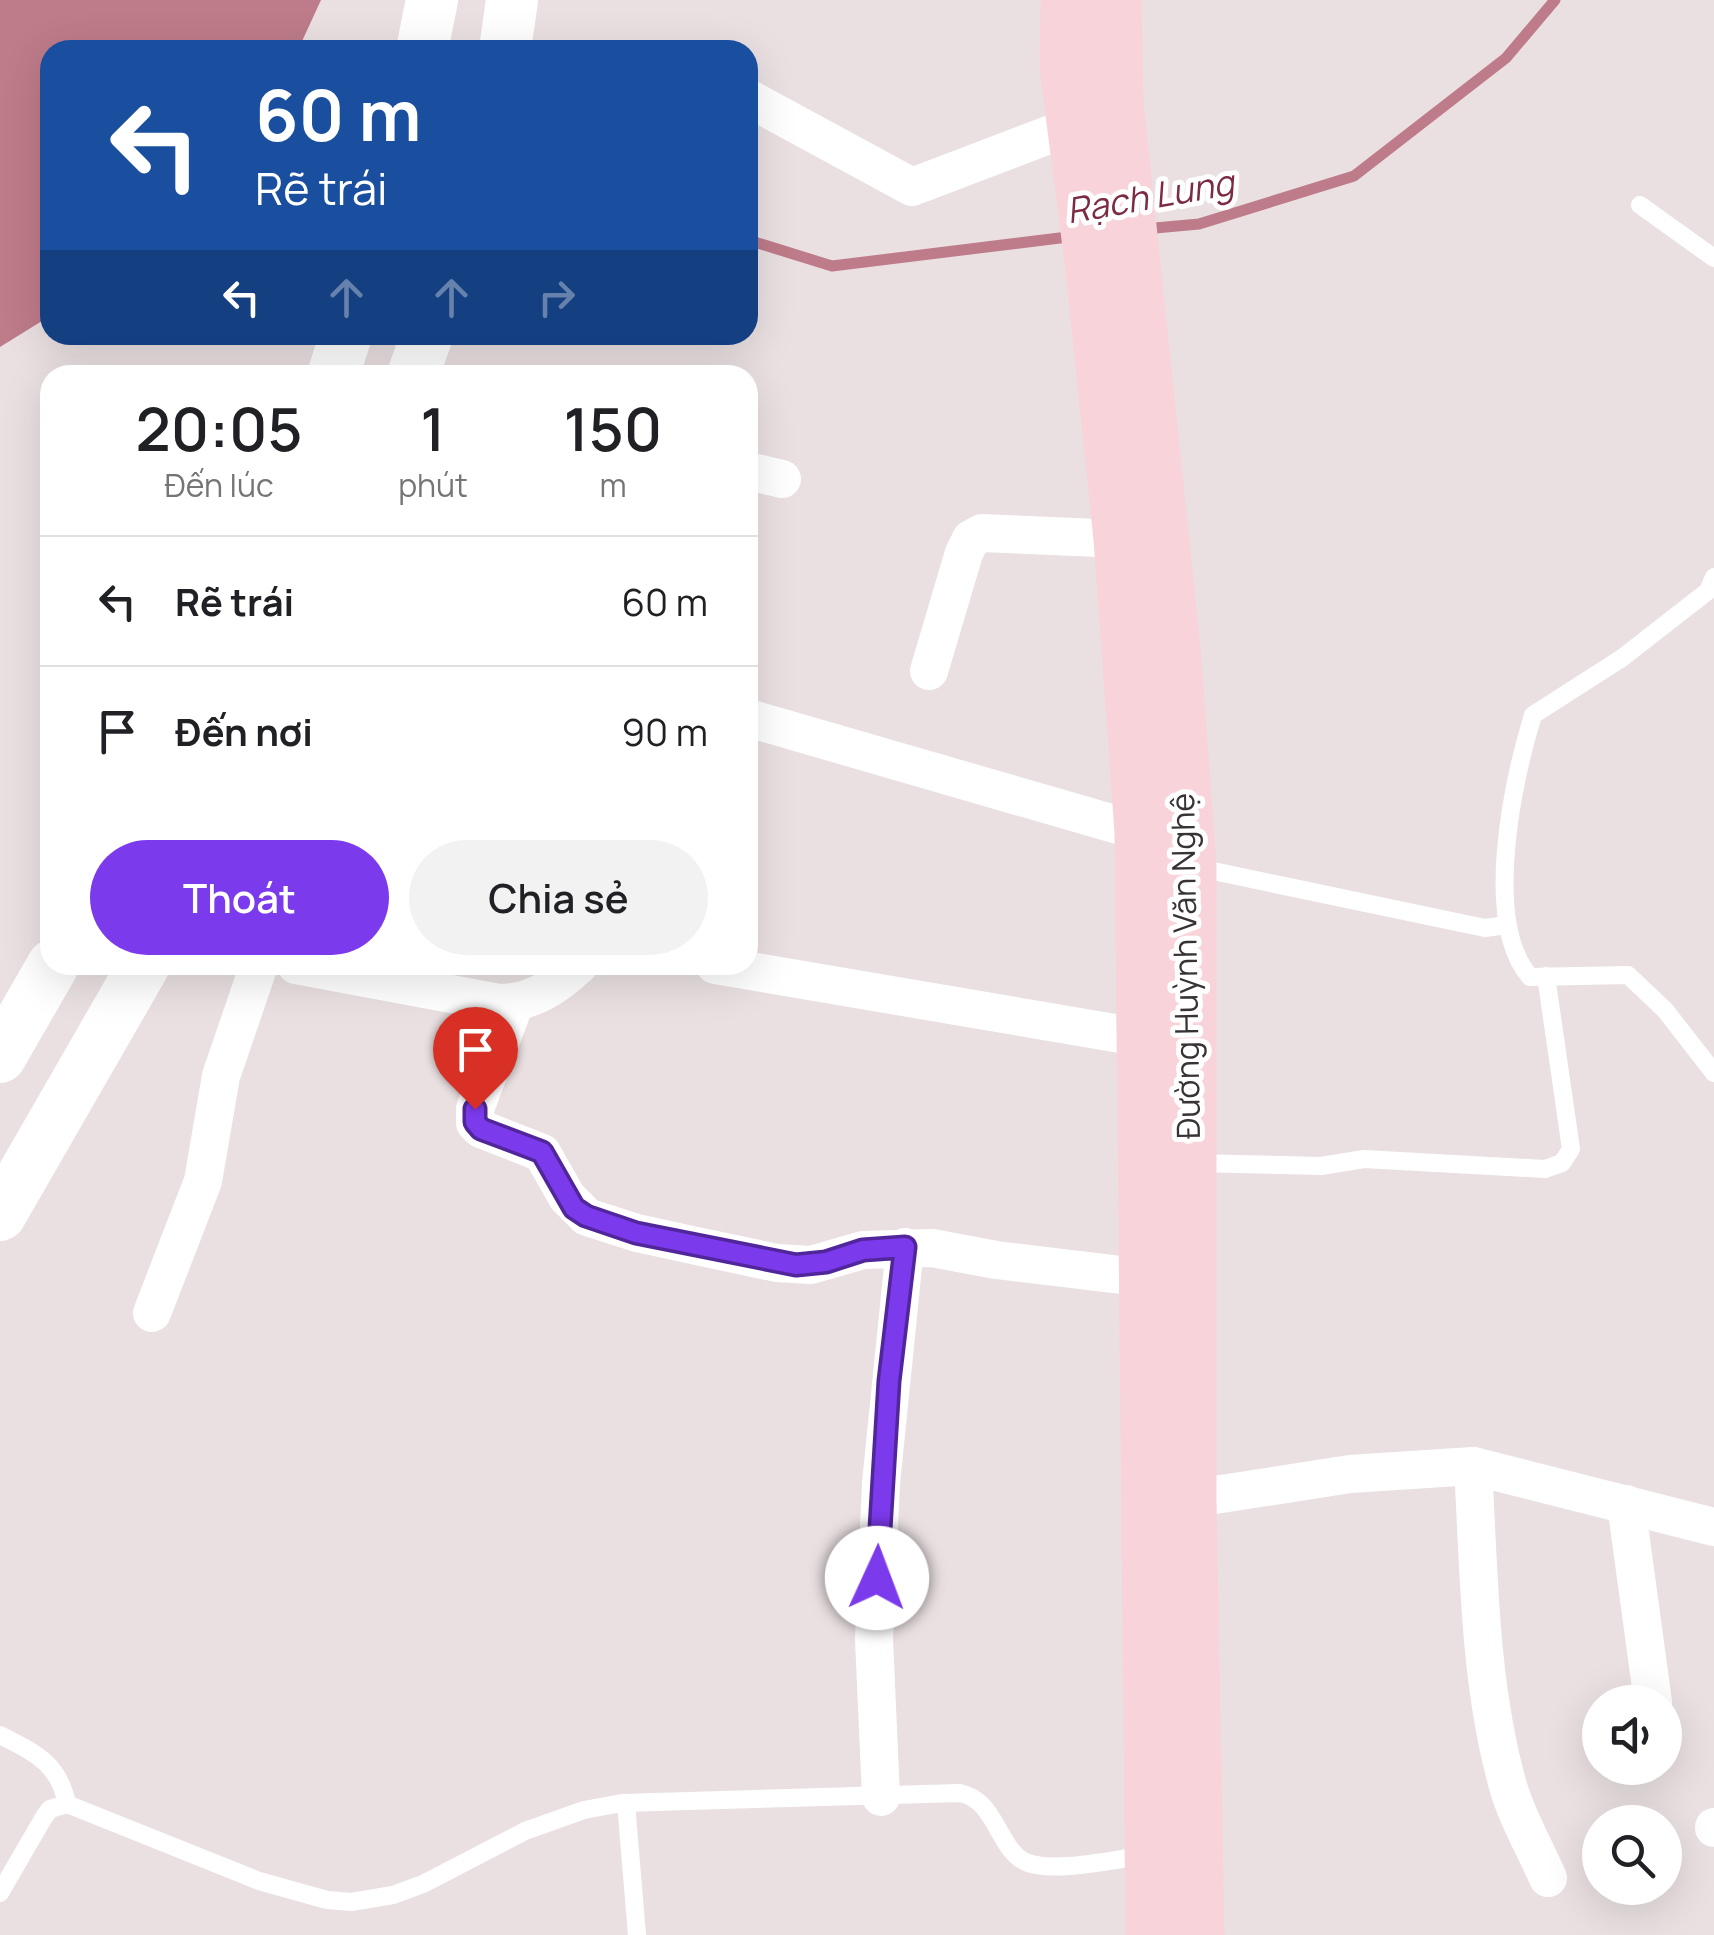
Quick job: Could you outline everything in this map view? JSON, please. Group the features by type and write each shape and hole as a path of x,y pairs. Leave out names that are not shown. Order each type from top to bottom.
{"main road":[{"path":"424,40 432,0"},
{"path":"506,40 512,0"},
{"name":"Đường Huỳnh Văn Nghệ","path":"1068,0 1067,67 1075,124 1109,233 1173,648 1188,866 1189,1500 1197,1935"},
{"name":"Đường Huỳnh Văn Nghệ","path":"1114,0 1116,102 1109,233 1121,538 1142,832 1153,1935"},
{"path":"0,1057 46,975"},
{"path":"0,1215 141,975"}],"street":[{"path":"758,103 912,186 1075,124"},
{"path":"929,670 971,540 982,533 1121,538"},
{"path":"758,721 1142,832"},
{"path":"758,972 1144,1038"},
{"path":"12,1164 48,1082 90,1010 134,975"},
{"path":"152,1313 203,1182 221,1076 256,975"},
{"path":"360,975 478,1002 515,1003 540,996 566,975"},
{"path":"515,1003 475,1109 475,1122 481,1129 542,1152 567,1197 586,1216 636,1233 796,1265 826,1262 863,1250 905,1247 1146,1278"},
{"path":"882,1798 874,1639 882,1466 905,1247"},
{"path":"1473,1466 1482,1624 1494,1729 1509,1791 1548,1878"},
{"path":"1189,1500 1350,1474 1473,1466 1714,1527"},
{"path":"1626,1504 1651,1685"}],"lane":[{"path":"1640,205 1714,258"},
{"path":"1714,577 1708,591 1622,658 1533,715 1516,784 1504,886 1517,961 1530,977 1628,975 1666,1010 1714,1072"},
{"path":"1188,866 1486,928 1508,925"},
{"path":"1188,1162 1321,1166 1364,1160 1546,1169 1562,1163 1571,1149 1546,976"},
{"path":"0,1735 46,1762 58,1774 67,1804"},
{"path":"0,1893 50,1809 67,1804 259,1881 328,1900 351,1902 422,1884 525,1831 584,1810 626,1803 971,1795 1016,1856 1026,1862 1058,1865 1154,1854"},
{"path":"626,1803 637,1935"}],"shaded area":[{"path":"0,0 321,0 303,40 40,40 40,322 0,347"}],"waterway":[{"name":"Rạch Lung","path":"1144,229 1199,224 1354,176 1506,58 1555,0"},
{"name":"Rạch Lung","path":"758,243 832,266 1076,236"}],"route":[{"path":"475,1109 475,1122 481,1129 542,1152 574,1208 636,1233 811,1266 863,1250 905,1247 889,1381 877,1578"}]}
